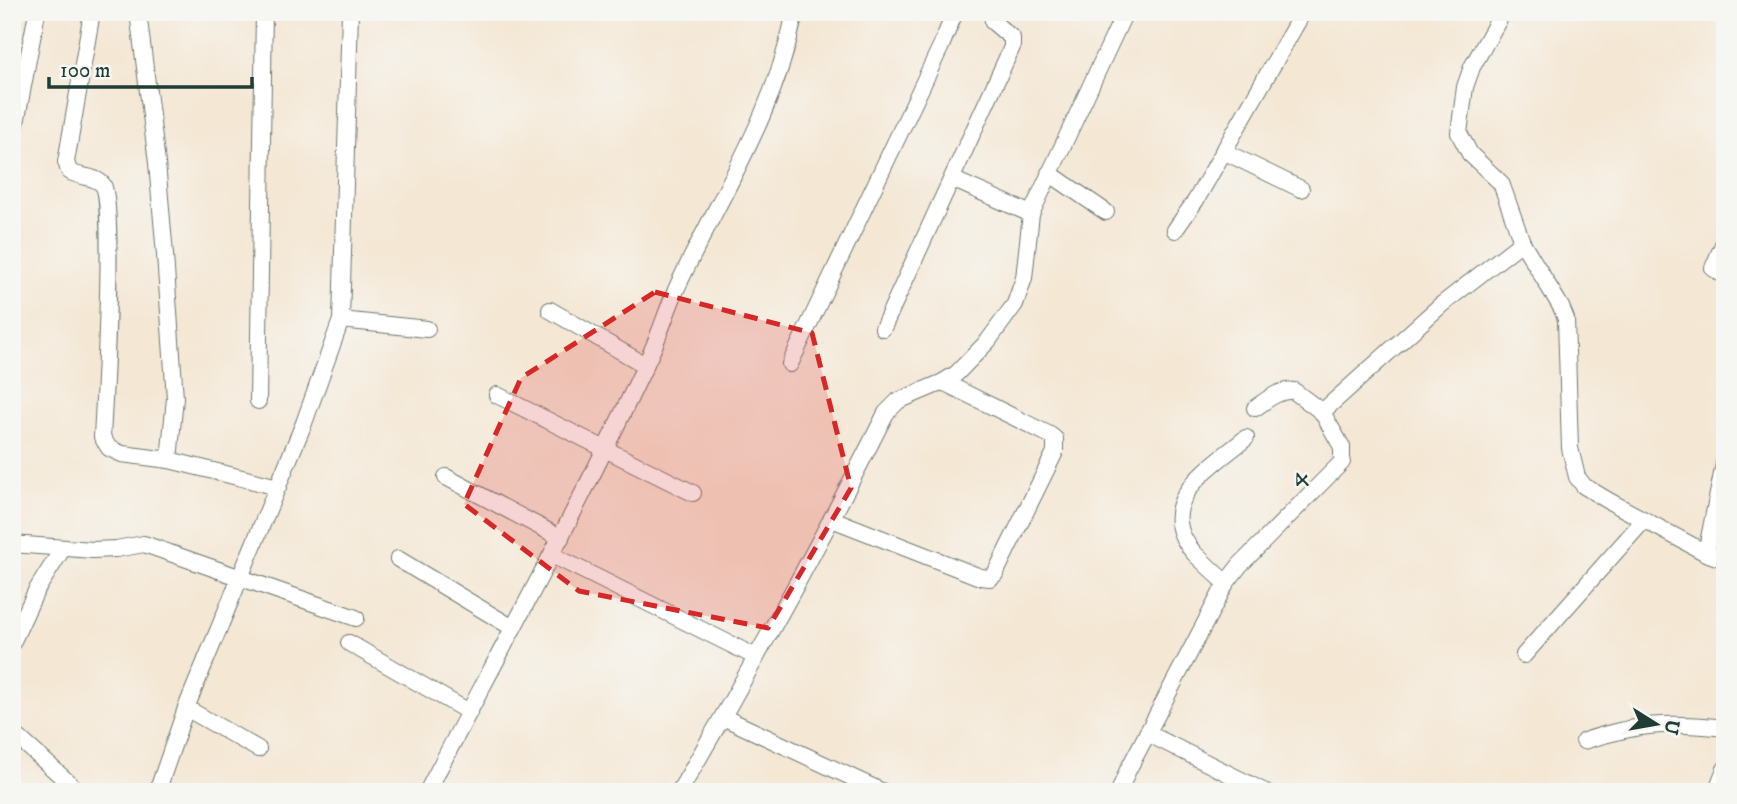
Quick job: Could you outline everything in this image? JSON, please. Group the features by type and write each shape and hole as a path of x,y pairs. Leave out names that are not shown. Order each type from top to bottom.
{"street":[{"path":"12,144 37,12"},
{"path":"92,12 66,162 69,171 95,179 106,191 108,248 102,437 114,452 169,460 278,487"},
{"path":"138,12 157,163 168,294 175,398 169,460"},
{"path":"258,401 264,12"},
{"path":"157,792 186,708 304,423 341,320 350,12"},
{"path":"427,792 561,538 645,365 681,278 752,142 778,75 795,12"},
{"path":"790,364 955,12"},
{"path":"883,328 1013,43 1010,34 993,22 993,12"},
{"path":"679,792 723,718 892,405 943,382 956,373 988,341 1015,304 1024,278 1031,214 1125,12"},
{"path":"1175,230 1196,200 1303,12"},
{"path":"1503,12 1472,67 1465,87 1459,133 1470,154 1501,183 1522,242 1566,319 1570,448 1577,477 1584,486 1644,520 1706,553 1725,560"},
{"path":"1223,151 1301,189"},
{"path":"1049,173 1106,212"},
{"path":"952,180 1031,214"},
{"path":"1725,240 1713,264 1716,272 1725,276"},
{"path":"1255,408 1272,396 1289,390 1322,412 1441,305 1522,242"},
{"path":"550,310 645,365"},
{"path":"341,320 427,329"},
{"path":"832,519 980,577 990,578 995,574 1055,452 1055,439 943,382"},
{"path":"497,396 693,493"},
{"name":"4","path":"1119,792 1226,583 1240,565 1342,462 1342,447 1322,412"},
{"path":"1226,583 1193,551 1181,528 1178,514 1180,504 1191,485 1246,438"},
{"path":"1706,553 1725,459"},
{"path":"446,477 561,538"},
{"path":"1524,655 1644,520"},
{"path":"12,544 116,549 144,544 356,618"},
{"path":"12,643 36,591 63,548"},
{"path":"552,555 756,657"},
{"path":"398,559 513,628"},
{"path":"349,643 469,712"},
{"path":"186,708 258,749"},
{"path":"723,718 861,787 883,792"},
{"path":"1584,741 1622,729 1658,724 1683,723 1725,728"},
{"path":"12,732 79,792"},
{"path":"1147,733 1265,792"}],"highlighted area":[{"path":"655,292 812,333 851,488 768,628 579,591 464,504 521,378"}]}
